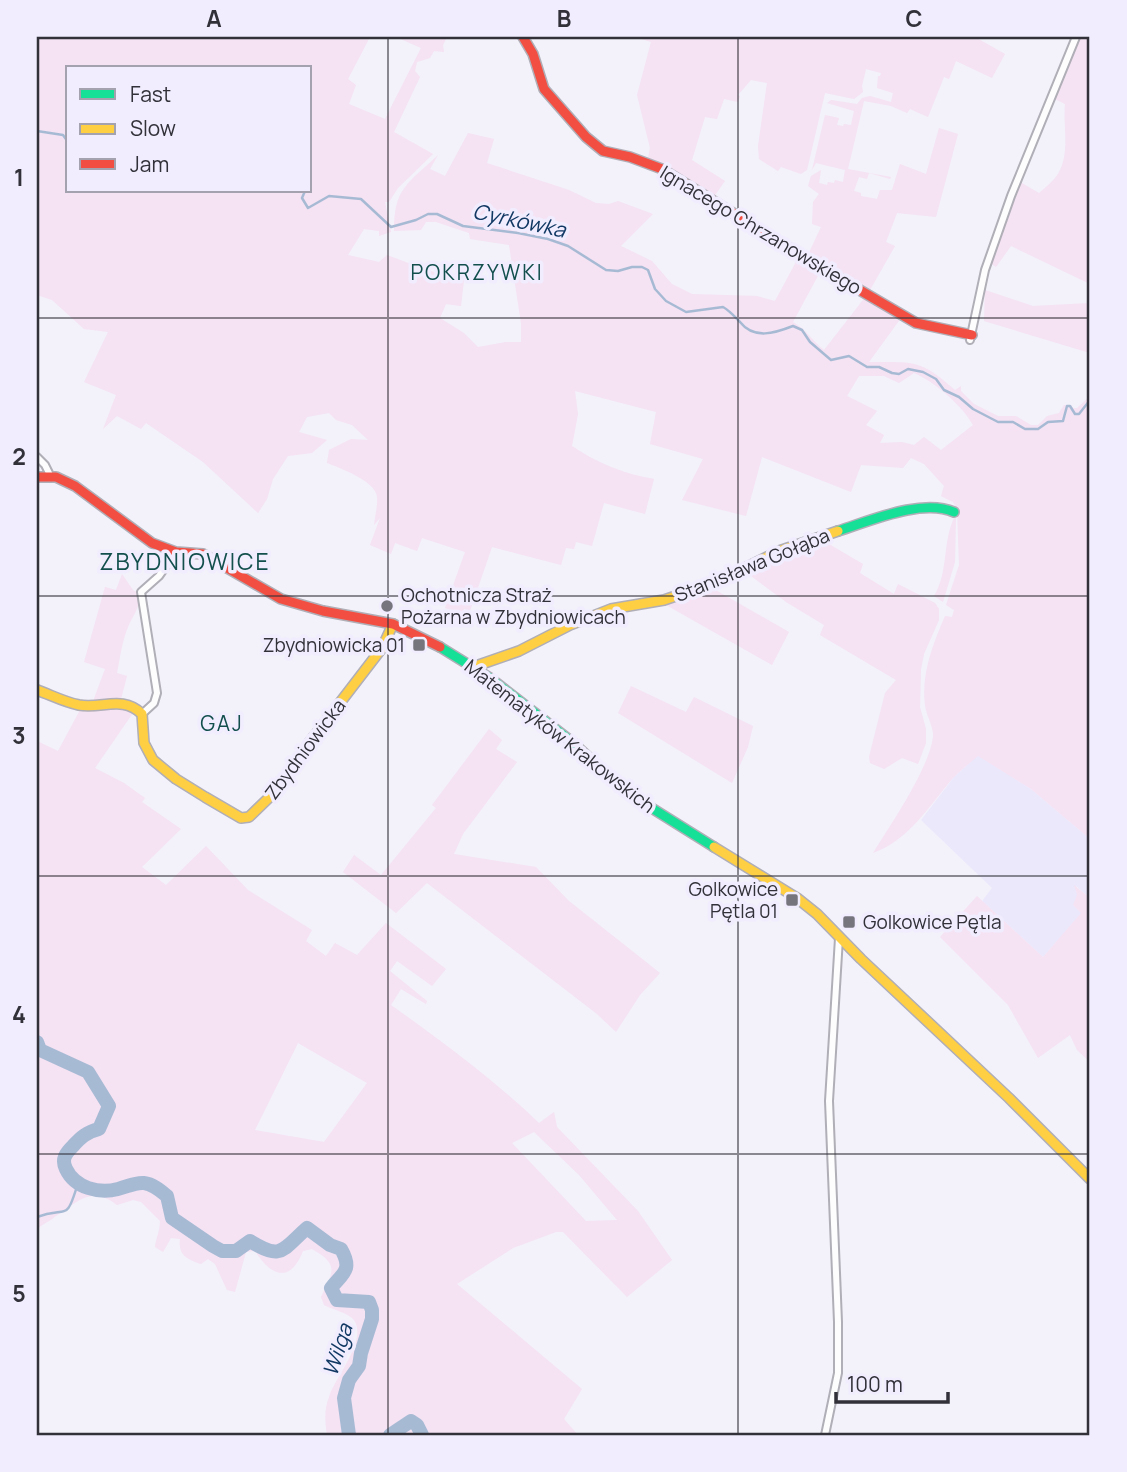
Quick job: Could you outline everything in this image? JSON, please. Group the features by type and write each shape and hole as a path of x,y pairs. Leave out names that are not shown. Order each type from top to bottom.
{"street":[{"name":"Ignacego Chrzanowskiego","path":"523,37 533,54 544,89 586,137 603,151 630,156 662,169 916,323 971,338"},
{"path":"971,338 985,270 1011,196 1076,37"},
{"path":"37,457 50,475 37,477"},
{"name":"Matematyków Krakowskich","path":"50,475 75,486 152,543 176,552 203,554 281,599 393,624 426,639 473,667 572,743 626,792 797,898 821,916 859,959 972,1062 1090,1179"},
{"name":"Stanisława Gołąba","path":"473,667 519,651 570,625 611,609 655,603 681,595 817,537 911,509 943,507 954,512"},
{"path":"37,690 80,706 127,702 142,714 155,703 157,693 141,592 159,576 176,552"},
{"name":"Zbydniowicka","path":"142,714 148,755 176,778 242,818 249,817 281,786 309,743 382,648 393,624"},
{"path":"825,1435 838,1373 829,1101 839,936"}],"shaded area":[{"path":"37,37 370,37 348,79 356,85 349,104 385,119 421,48 396,37 447,37 443,45 444,52 434,51 430,58 417,62 415,71 420,77 394,132 433,154 398,188 389,202 385,202 391,232 379,236 379,231 364,229 348,255 379,262 387,255 464,280 461,306 446,304 440,318 464,333 478,347 521,342 521,323 509,245 470,239 469,233 436,222 426,222 421,230 394,231 397,205 405,187 438,155 430,169 445,176 468,133 494,139 487,163 569,190 596,203 609,204 618,201 653,214 621,246 652,261 672,284 692,294 757,296 775,301 797,260 820,272 793,322 824,350 866,296 901,318 869,362 916,364 955,390 961,386 961,391 974,404 998,416 1016,416 1031,425 1038,425 1047,416 1059,413 1064,405 1077,408 1090,396 1090,839 1031,789 978,756 953,778 908,831 873,853 908,796 930,750 933,733 925,705 926,671 945,616 952,617 954,610 946,605 959,565 957,509 953,502 941,496 944,486 924,464 911,458 903,468 861,465 851,492 762,457 746,516 682,500 703,459 650,444 656,412 575,391 578,414 572,446 611,467 654,479 645,514 604,503 592,546 576,542 574,549 566,548 561,565 492,547 470,611 464,609 462,614 445,608 465,552 422,538 417,551 395,543 391,554 370,545 380,518 374,525 377,503 375,491 356,476 327,463 329,450 351,439 368,440 352,425 336,420 329,413 307,417 299,432 327,440 312,453 288,456 273,479 267,499 258,513 203,462 146,423 141,429 117,416 103,429 116,395 84,382 108,332 84,329 52,300 37,295","holes":["914,373 931,382 962,410 973,425 941,450 924,437 914,445 902,442 880,443 884,435 866,425 877,411 847,396 859,376 884,376 899,383"]},
{"path":"635,37 975,37 1005,54 992,78 956,61 949,79 944,77 928,117 910,109 907,113 891,106 864,101 848,169 891,177 890,179 869,173 867,179 859,177 854,191 861,193 861,196 877,199 880,190 892,190 900,164 926,174 939,128 958,134 936,217 897,213 886,242 895,246 870,290 807,257 821,227 812,224 813,202 819,194 808,186 811,176 821,170 819,183 827,185 835,180 843,182 845,170 816,163 812,170 825,115 839,118 837,125 851,125 854,111 827,103 831,100 857,104 862,98 870,96 891,102 893,93 877,88 878,76 881,73 866,69 863,92 854,99 825,93 807,170 801,174 781,167 778,171 759,159 758,146 767,83 751,80 738,95 738,102 724,99 717,119 705,117 692,160 725,181 713,198 683,176 648,158 650,148 637,95 651,42"},
{"path":"1081,37 1090,37 1090,284 1011,246 996,267 990,263 1020,182 1039,193 1059,172 1065,148 1065,104 1055,99"},
{"path":"985,290 1033,306 1090,303 1090,353 984,321"},
{"path":"955,516 955,562 943,602 934,596 942,577 948,536"},
{"path":"822,540 863,564 860,573 894,594 898,584 935,603 939,609 939,620 924,654 921,669 920,707 926,729 926,743 918,764 902,758 884,769 870,763 869,757 885,693 896,680 820,635 824,625 786,602 747,573 798,548"},
{"path":"122,574 133,590 140,594 138,607 124,638 117,673 127,676 121,699 92,704 105,669 84,662 105,587 116,590"},
{"path":"712,588 789,632 772,665 666,605"},
{"path":"631,686 686,712 694,697 753,726 748,747 732,783 618,713"},
{"path":"122,704 135,710 95,768 124,783 145,798 142,802 181,829 142,867 166,885 206,846 248,890 312,930 306,941 326,956 335,943 357,955 386,923 446,969 432,986 397,961 390,971 427,1001 426,1004 401,989 391,1005 467,1061 539,1123 554,1112 557,1127 638,1211 672,1260 627,1297 563,1232 556,1232 513,1248 457,1284 582,1389 564,1419 578,1435 327,1435 327,1402 354,1348 357,1328 351,1317 324,1305 321,1297 332,1270 321,1255 312,1249 303,1251 292,1268 280,1273 267,1266 255,1251 246,1252 235,1292 227,1290 215,1264 208,1259 201,1264 184,1256 180,1249 180,1239 171,1238 163,1252 155,1247 160,1221 141,1202 133,1200 117,1205 100,1196 85,1197 37,1229 37,741 58,751 80,710","holes":["298,1043 367,1083 324,1142 255,1130","534,1132 579,1175 617,1220 586,1221 512,1143"]},
{"path":"489,729 502,740 496,749 517,762 463,834 454,854 536,867 569,901 660,973 640,995 616,1032 597,1014 427,883 396,913 343,872 354,855 381,875 436,808 432,805"},
{"path":"978,755 1031,789 1090,839 1090,898 1076,886 1082,913 1043,957 982,901 992,888 921,820 954,777"},
{"path":"1074,885 1090,898 1090,1062 1077,1050 1070,1035 1038,1058 1008,1005 940,937 977,896 1043,957 1081,913 1073,905 1077,895"}],"waterway":[{"name":"Cyrkówka","path":"37,131 63,135 66,139"},
{"name":"Cyrkówka","path":"305,192 302,198 308,208 329,196 361,199 391,227 428,214 437,214 463,226 548,239 568,246 606,270 642,267 648,270 655,289 666,301 686,312 723,307 746,328 758,333 772,333 793,326 802,330 810,342 831,360 849,356 867,367 879,367 892,373 899,374 908,369 923,372 936,379 944,390 998,422 1013,422 1025,429 1038,429 1048,422 1063,421 1067,406 1070,406 1075,414 1079,414 1090,400"},
{"name":"Wilga","path":"37,1042 40,1050 88,1072 109,1106 99,1129 82,1137 65,1156 66,1169 75,1181 88,1188 103,1191 137,1183 151,1185 167,1196 172,1218 222,1251 236,1251 250,1241 269,1250 281,1250 307,1228 330,1245 341,1249 345,1256 345,1271 331,1288 337,1300 369,1302 372,1310 359,1366 349,1380 344,1398 349,1435"},
{"path":"37,1217 65,1211 71,1204 78,1183"},
{"name":"Wilga","path":"390,1435 411,1421 417,1425 422,1435"}],"traffic: fast":[{"path":"838,531 912,509 941,508 954,512"},
{"path":"440,647 490,678 572,742 626,792 714,847"}],"traffic: slow":[{"path":"473,667 519,651 570,625 611,609 664,600 717,582 779,551 838,531"},
{"path":"37,690 79,705 120,704 135,708 142,714 144,743 153,760 176,779 205,797 241,818 249,817 281,786 309,743 382,648 393,624"},
{"path":"714,847 797,898 817,914 1090,1179"}],"traffic: jam":[{"path":"523,37 533,54 544,89 586,137 603,151 630,157 662,169 916,323 972,335"},
{"path":"37,477 56,477 75,486 152,543 176,552 203,554 281,599 323,611 393,624 440,647"}],"place":[{"name":"Ochotnicza Straż Pożarna w Zbydniowicach","path":"387,606"},
{"name":"Zbydniowicka 01","path":"419,645"},
{"name":"Golkowice Pętla 01","path":"792,900"},
{"name":"Golkowice Pętla","path":"849,922"}],"district":[{"name":"POKRZYWKI","path":"477,273"},
{"name":"ZBYDNIOWICE","path":"185,562"},
{"name":"GAJ","path":"222,724"}]}
